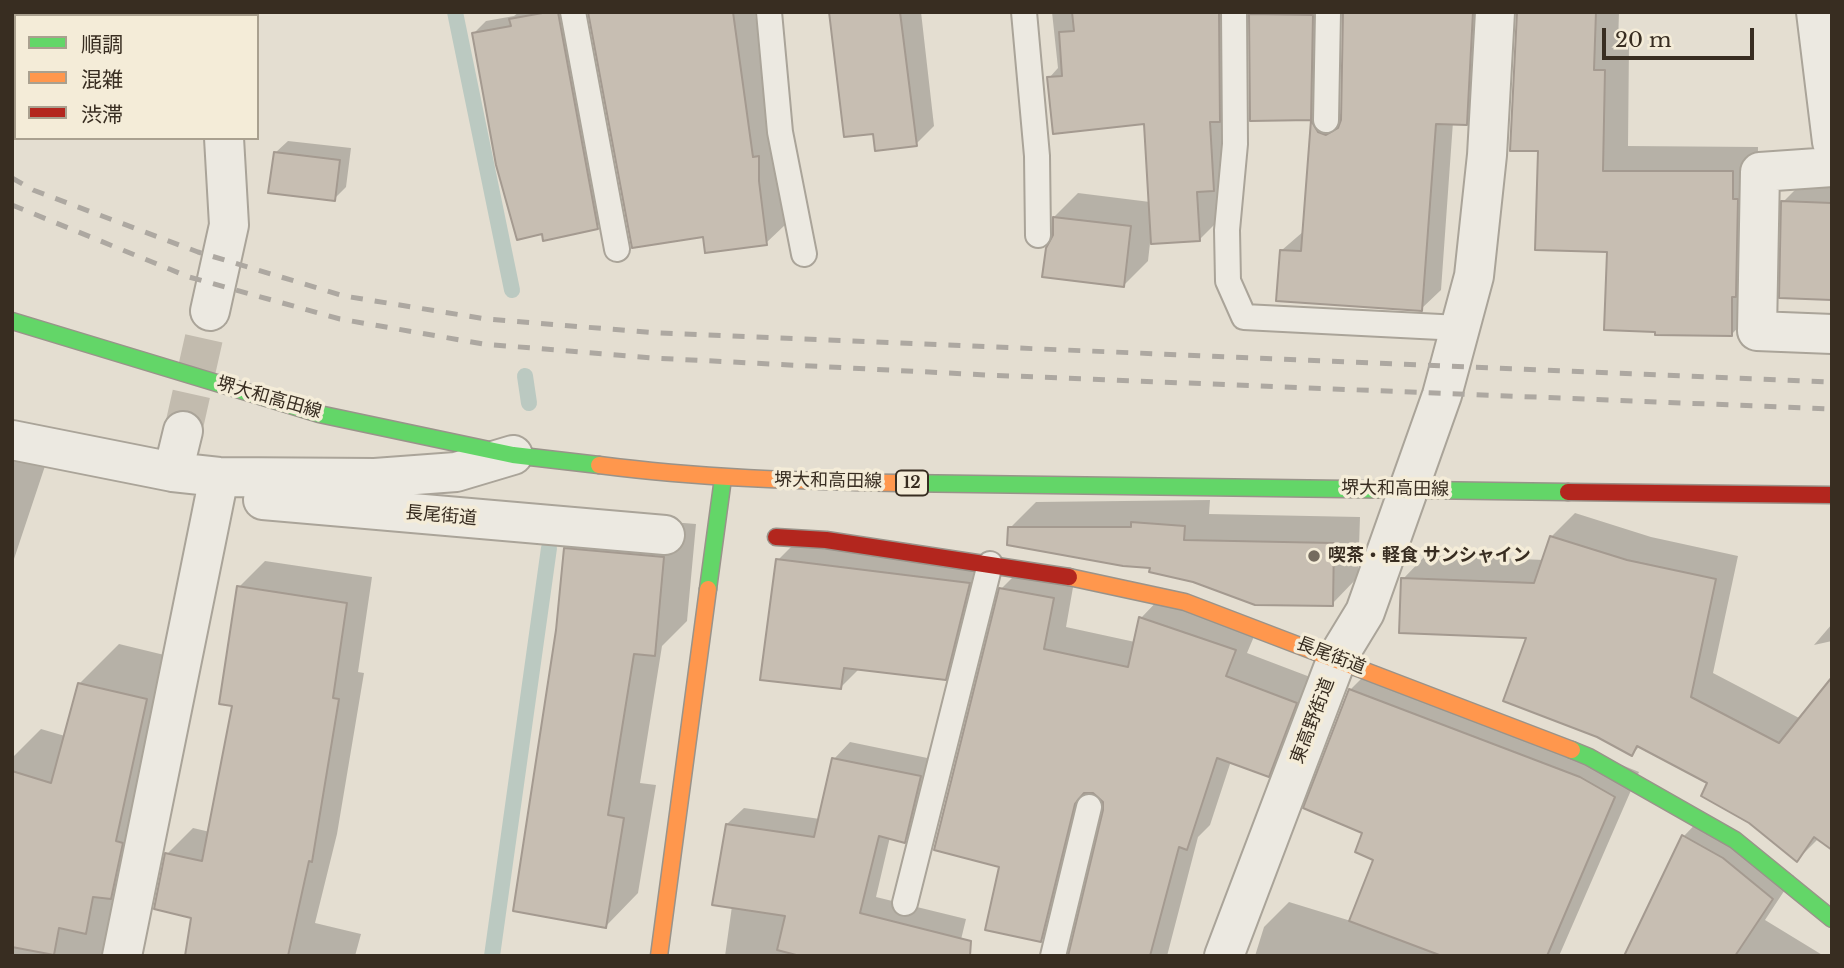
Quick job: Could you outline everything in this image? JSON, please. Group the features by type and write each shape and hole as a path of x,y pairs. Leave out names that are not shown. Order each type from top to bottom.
{"main road":[{"name":"堺大和高田線","path":"12,321 319,414 513,455 723,478 1832,495"},
{"path":"659,956 723,478"},
{"name":"長尾街道","path":"775,537 826,541 1057,574 1185,602 1337,658 1589,757 1735,841 1832,919"}],"street":[{"name":"東高野街道","path":"1224,956 1337,658 1365,612 1406,489 1442,395 1474,276 1487,156 1495,12"},
{"path":"1816,12 1832,142"},
{"path":"210,311 229,225 224,140"},
{"path":"1832,167 1760,172 1757,331 1832,334"},
{"path":"173,472 183,431"},
{"name":"長尾街道","path":"12,440 173,472 217,486 665,536"},
{"path":"122,956 217,486 456,472 513,455"}],"lane":[{"path":"573,12 617,249"},
{"path":"769,12 780,132 804,254"},
{"path":"1024,12 1037,144 1038,235"},
{"path":"1234,12 1235,144 1227,230 1228,281 1244,317 1460,328"},
{"path":"1326,120 1328,12"},
{"path":"905,903 990,565"},
{"path":"1053,956 1089,807"}],"building":[{"path":"558,12 598,229 543,241 542,234 517,240 496,165 472,33 511,26 509,19"},
{"path":"588,12 733,12 753,157 759,156 759,181 767,245 705,253 703,237 632,248"},
{"path":"829,12 900,12 917,146 875,151 873,134 844,137"},
{"path":"1072,12 1219,12 1220,122 1210,122 1214,191 1197,192 1200,241 1151,244 1144,124 1053,134 1047,77 1062,76 1059,32 1074,31"},
{"path":"1343,12 1473,12 1467,125 1436,124 1422,311 1276,301 1280,250 1301,251 1311,120 1318,132 1326,135 1338,128 1341,120"},
{"path":"1517,12 1596,12 1594,70 1605,70 1603,171 1733,171 1733,199 1738,199 1736,297 1732,297 1732,336 1655,335 1655,332 1604,330 1607,252 1535,250 1538,151 1510,151"},
{"path":"1249,14 1313,15 1311,120 1250,121"},
{"path":"274,152 340,160 335,201 268,193"},
{"path":"1781,201 1832,203 1832,300 1779,298"},
{"path":"1053,217 1131,226 1124,287 1042,277 1046,248 1053,235"},
{"path":"1131,522 1185,526 1184,540 1334,543 1333,606 1255,605 1193,582 1149,572 1150,568 1123,566 1007,545 1008,527 1131,527"},
{"path":"1550,536 1627,560 1716,579 1691,697 1779,743 1832,677 1832,850 1814,837 1797,862 1749,823 1701,796 1707,783 1637,746 1632,756 1597,737 1503,701 1526,638 1399,633 1401,578 1534,583"},
{"path":"564,548 664,557 655,656 634,654 608,815 624,818 606,928 513,911 556,630"},
{"path":"776,559 970,583 946,680 844,668 841,689 760,680"},
{"path":"237,586 347,603 333,698 339,699 312,862 309,861 288,956 185,956 191,918 154,909 165,853 202,861 232,706 219,704"},
{"path":"999,588 1054,598 1044,649 1128,667 1139,617 1236,650 1226,676 1297,703 1269,777 1217,758 1187,850 1179,847 1150,956 1068,956 1103,810 1103,802 1093,793 1084,793 1075,804 1041,942 985,930 999,867 934,850"},
{"path":"78,683 147,699 116,841 123,843 111,899 93,897 86,934 59,928 54,955 12,947 12,771 51,783"},
{"path":"1349,689 1580,777 1615,797 1547,956 1442,956 1349,921 1373,860 1355,852 1362,833 1303,808"},
{"path":"832,758 921,776 905,843 879,836 860,913 971,941 970,956 800,956 777,950 785,916 712,905 726,824 814,837"},
{"path":"1682,835 1723,858 1773,899 1735,956 1624,956"}],"waterway":[{"path":"455,12 512,290"},
{"path":"525,376 529,403"},
{"path":"492,956 549,548"}],"tunnel":[{"path":"183,431 210,311"}],"railway":[{"path":"12,178 33,190 198,252 344,296 486,319 658,333 1832,382"},
{"path":"12,205 189,277 340,319 483,344 653,358 987,375 1832,409"}],"traffic: fast":[{"path":"12,321 319,414 513,455 599,465"},
{"path":"708,589 723,478"},
{"path":"899,483 1568,492"},
{"path":"1572,750 1735,840 1832,919"}],"traffic: slow":[{"path":"599,465 749,478 899,483"},
{"path":"1069,577 1185,602 1572,750"},
{"path":"659,956 708,589"}],"traffic: jam":[{"path":"1568,492 1832,495"},
{"path":"776,537 826,540 1069,577"}],"place":[{"name":"喫茶・軽食 サンシャイン","path":"1314,556"}]}
